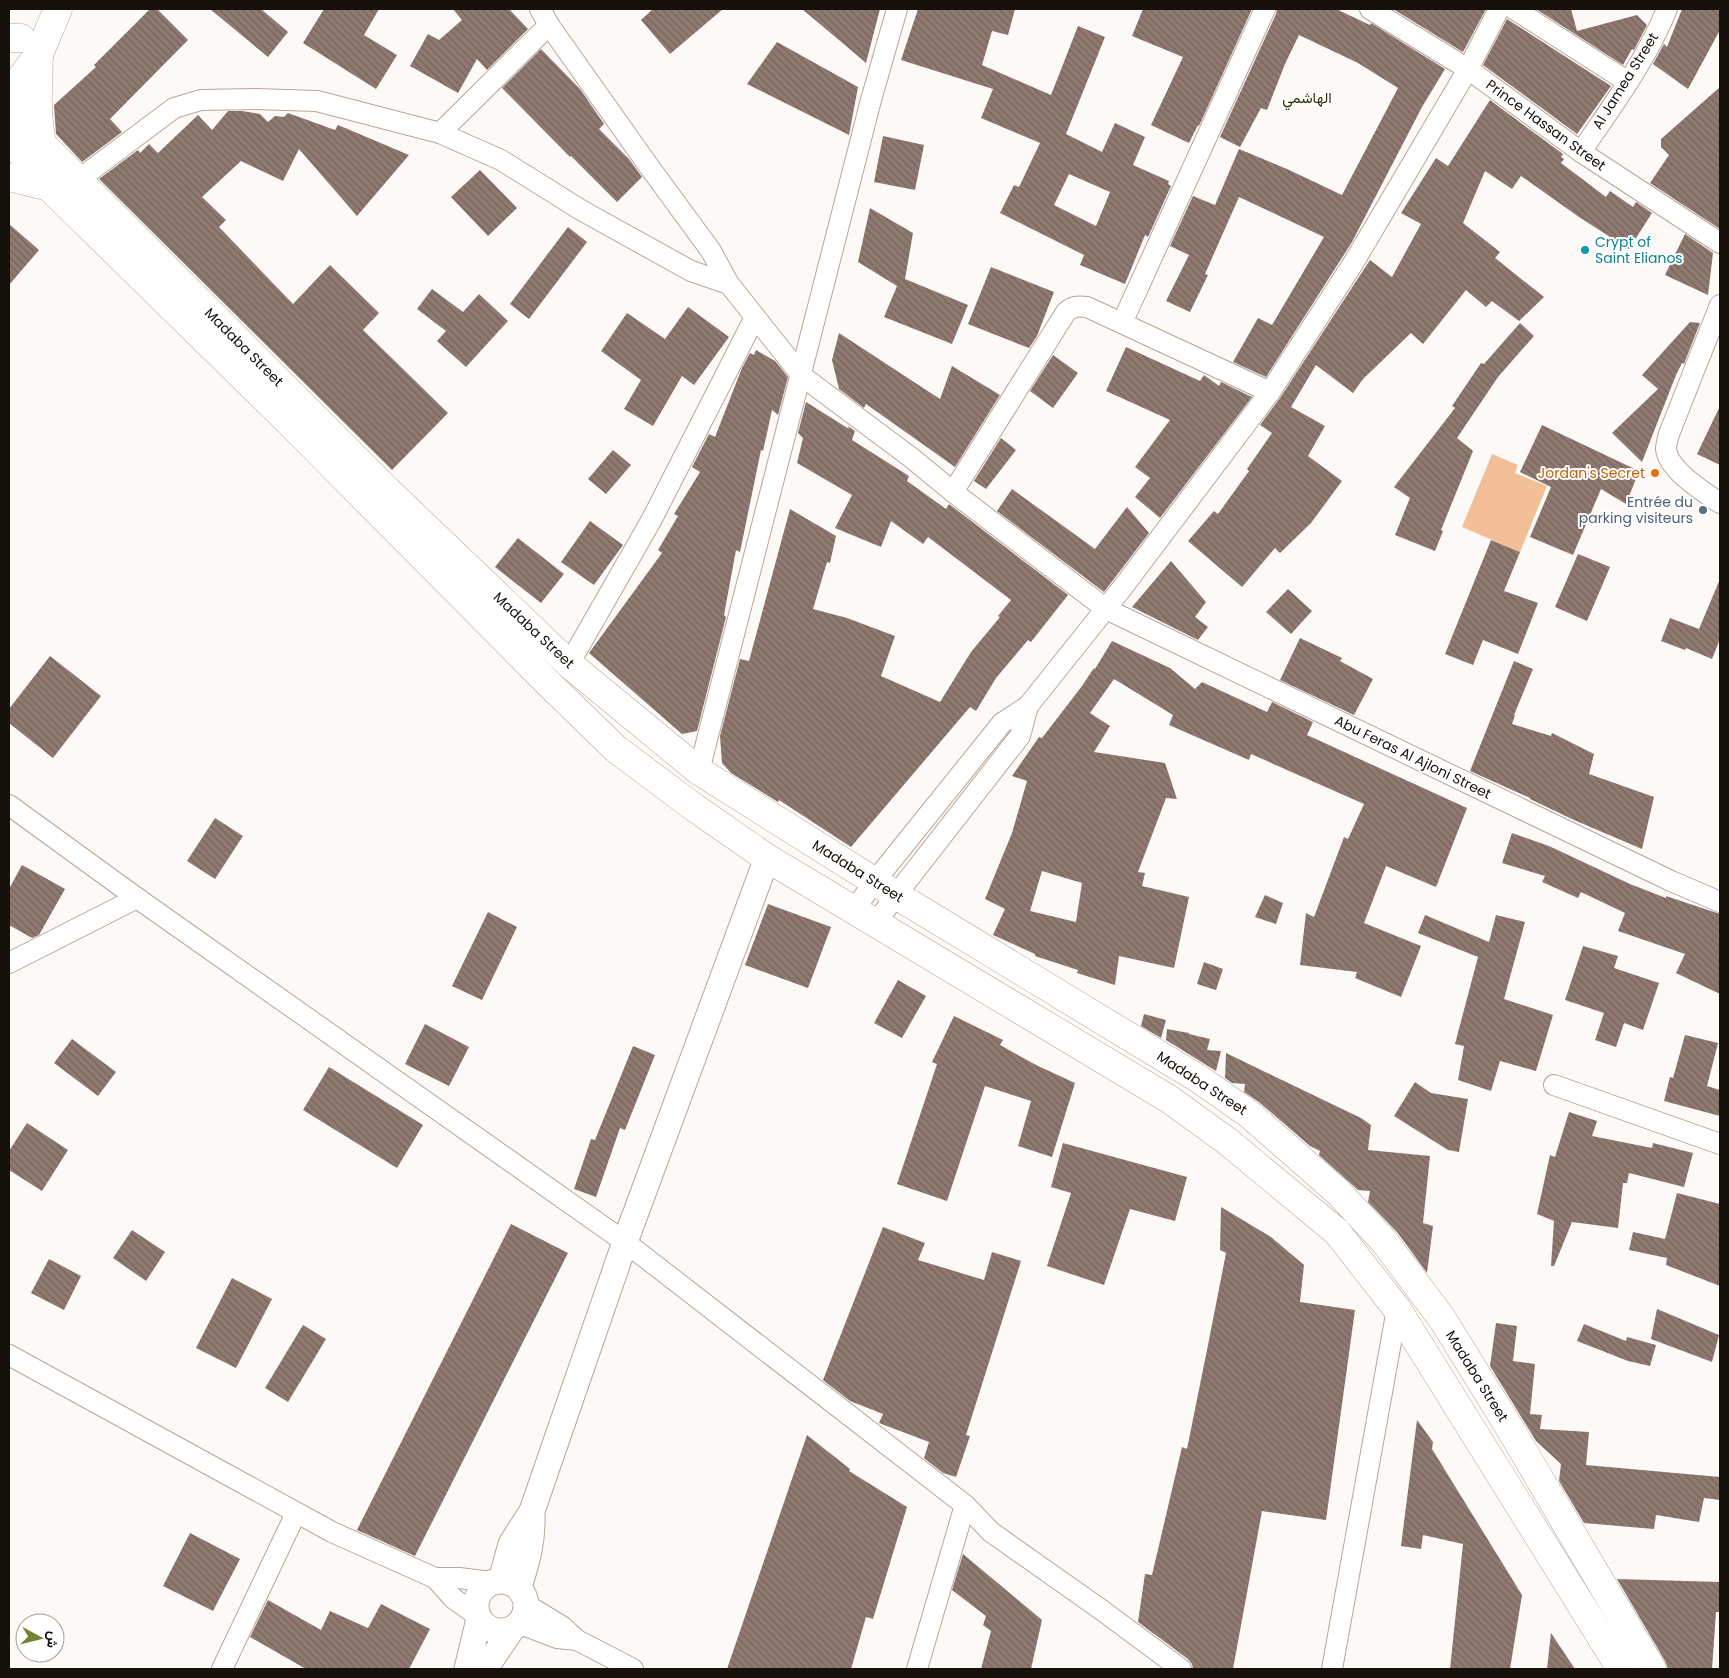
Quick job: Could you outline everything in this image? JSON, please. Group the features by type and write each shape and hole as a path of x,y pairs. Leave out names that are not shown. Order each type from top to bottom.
{"main road":[{"path":"9,94 20,46 45,9"},
{"path":"20,46 58,9"},
{"path":"20,46 38,80 39,129 42,144"},
{"name":"Madaba Street","path":"9,99 42,144 388,491 569,664 700,770 885,888 1200,1079 1249,1114 1338,1192 1384,1242 1442,1320 1509,1427 1652,1669"},
{"name":"Madaba Street","path":"9,138 50,187 286,419 616,749 694,808 767,858 1170,1099 1227,1141 1337,1232 1397,1309 1621,1669"},
{"path":"9,177 50,187"}],"street":[{"path":"700,770 871,100 896,9"},
{"path":"1122,323 1265,9"},
{"name":"Prince Hassan Street","path":"1370,9 1468,69 1581,152 1720,243"},
{"path":"865,917 885,888 1020,736 1028,706 1106,609 1270,392 1354,262 1468,69 1499,9"},
{"path":"1514,9 1628,82"},
{"name":"Al Jamea Street","path":"1581,152 1628,82 1650,45 1667,9"},
{"path":"440,133 544,17"},
{"name":"Abu Feras Al Ajloni Street","path":"544,17 711,251 729,284 802,376 1106,609 1671,881 1720,902"},
{"path":"78,180 174,108 201,100 316,101 440,133 501,160 581,210 691,271 729,284"},
{"path":"1720,305 1669,434 1666,450 1677,470 1720,503"},
{"path":"952,492 1070,308 1077,306 1087,307 1270,392"},
{"path":"569,664 652,519 755,317"},
{"path":"9,805 137,898 625,1242 965,1505 992,1532 1181,1669"},
{"path":"9,1355 332,1532 435,1578 454,1598 486,1626 493,1630 503,1631 511,1601 511,1544 532,1511 625,1242 767,858"},
{"path":"9,964 137,898"},
{"path":"1554,1085 1720,1144"},
{"path":"1332,1669 1397,1309"},
{"path":"916,1669 965,1505"},
{"path":"222,1669 296,1513"},
{"path":"435,1578 459,1578 511,1601"},
{"path":"467,1669 479,1618 475,1606 477,1597 483,1588 511,1601 557,1638 577,1640 633,1669"},
{"path":"485,1669 511,1601"}],"shaded area":[{"path":"1492,454 1518,465 1515,473 1547,486 1520,552 1462,527"}],"building":[{"path":"150,9 157,9 188,40 110,119 122,132 82,162 56,134 54,105 96,67 94,65"},
{"path":"210,9 261,9 288,32 268,57"},
{"path":"324,9 379,9 364,35 397,55 376,89 303,43"},
{"path":"453,9 509,9 528,29 487,70 477,59 458,93 410,66 428,34 439,40 462,20"},
{"path":"653,9 723,9 670,54 641,20"},
{"path":"802,9 880,9 866,63 852,51"},
{"path":"918,9 1015,9 1008,35 992,31 982,65 1051,95 1078,26 1105,37 1066,134 1102,152 1115,123 1145,137 1133,165 1169,181 1168,184 1171,186 1148,237 1145,235 1125,284 1080,265 1084,255 1000,213 1014,185 1019,187 1040,143 981,118 993,89 901,60","holes":["1069,174 1110,192 1096,226 1054,205"]},
{"path":"1143,9 1252,9 1199,126 1189,143 1151,125 1183,57 1132,36"},
{"path":"1277,9 1336,9 1370,25 1371,23 1445,69 1422,107 1352,242 1266,377 1233,362 1258,318 1272,325 1324,237 1239,197 1205,274 1208,275 1190,312 1166,301 1189,255 1170,246 1193,196 1215,205 1239,149 1342,195 1398,88 1358,63 1299,35 1267,110 1261,108 1240,147 1220,137"},
{"path":"1393,9 1486,9 1463,52"},
{"path":"1536,9 1571,9 1577,31 1637,15 1647,25 1634,50 1632,49 1623,65"},
{"path":"1682,9 1720,9 1720,30 1688,89 1653,64 1664,44 1667,47"},
{"path":"1507,19 1611,86 1577,134 1483,65"},
{"path":"777,42 858,87 849,135 747,84"},
{"path":"541,49 580,89 604,124 599,129 629,159 642,177 617,202 502,88"},
{"path":"1720,87 1720,229 1650,183 1669,155 1661,147 1661,139"},
{"path":"1490,100 1563,154 1561,157 1564,159 1561,163 1606,197 1610,191 1633,207 1636,202 1652,213 1629,249 1521,176 1512,189 1485,171 1463,223 1500,252 1495,258 1544,297 1519,321 1492,301 1486,307 1466,290 1423,344 1411,333 1363,379 1353,393 1316,365 1291,407 1325,426 1308,456 1342,481 1311,523 1280,553 1275,548 1242,587 1188,541 1214,511 1218,514 1249,471 1247,469 1272,433 1260,425 1280,398 1370,260 1392,277 1421,224 1401,213 1436,158 1448,166"},
{"path":"228,111 260,114 268,122 275,116 284,117 288,113 335,130 338,125 409,155 357,216 299,149 283,181 241,161 202,197 226,220 219,227 293,304 330,265 379,313 363,330 448,413 392,470 99,179 138,150 140,153 149,144 158,153 198,115 212,130"},
{"path":"883,136 924,145 915,190 874,182"},
{"path":"480,170 517,208 488,236 451,197"},
{"path":"870,208 913,233 905,279 968,305 952,344 884,317 897,286 858,262"},
{"path":"9,224 39,250 9,285"},
{"path":"568,227 587,242 529,319 510,304"},
{"path":"1685,234 1713,253 1708,295 1665,275"},
{"path":"991,267 1054,292 1037,336 1029,348 968,324"},
{"path":"432,289 463,312 479,294 508,321 466,367 437,341 446,331 417,309"},
{"path":"688,307 729,337 694,385 682,376 653,426 624,409 641,380 601,351 627,313 665,339"},
{"path":"1690,322 1700,323 1684,364 1682,363 1676,375 1642,462 1612,433 1658,389 1642,375"},
{"path":"1520,323 1534,336 1498,377 1457,438 1473,451 1441,530 1443,531 1435,551 1395,535 1410,498 1394,487 1455,408 1452,406 1481,363 1484,364"},
{"path":"839,333 940,399 952,366 1000,395 955,467 866,404 864,408 839,389 832,360"},
{"path":"1126,347 1200,381 1204,375 1219,386 1221,382 1252,397 1160,518 1135,497 1150,478 1135,467 1170,420 1106,391"},
{"path":"756,350 775,361 788,377 778,415 772,410 763,451 761,450 740,552 736,550 724,615 726,617 697,731 682,734 589,653 662,553 658,550 678,516 674,514 700,472 692,467 709,434 715,437 742,368 750,353 754,355"},
{"path":"1053,355 1078,373 1053,408 1030,391"},
{"path":"806,402 855,431 852,440 909,476 907,481 946,509 949,504 1068,595 1031,642 1028,640 996,678 976,711 970,707 851,847 779,800 778,802 731,773 722,763 720,736 740,659 749,661 790,509 836,536 830,563 827,562 813,609 847,618 895,636 881,676 940,702 971,652 1000,617 998,616 1011,600 928,537 923,544 891,521 881,547 835,528 852,495 797,463 803,438 798,433"},
{"path":"1720,406 1720,465 1697,454"},
{"path":"1542,425 1639,471 1626,504 1601,489 1573,555 1530,537 1551,487 1520,472"},
{"path":"1001,438 1016,450 986,489 974,481"},
{"path":"613,450 631,465 606,494 588,479"},
{"path":"1012,489 1095,549 1127,507 1149,533 1104,592 997,511"},
{"path":"590,521 623,545 594,585 561,562"},
{"path":"518,538 564,574 541,603 495,567"},
{"path":"1491,540 1520,552 1504,591 1538,603 1518,654 1483,640 1473,665 1445,654"},
{"path":"1578,554 1610,567 1587,621 1555,607"},
{"path":"1171,561 1206,602 1195,617 1208,627 1198,640 1132,607"},
{"path":"1720,579 1720,639 1712,659 1686,648 1685,650 1661,641 1670,618 1699,629"},
{"path":"1288,589 1312,611 1291,634 1266,612"},
{"path":"1300,638 1342,658 1340,661 1373,679 1354,715 1280,680"},
{"path":"1112,641 1170,668 1195,689 1202,682 1267,712 1272,702 1313,722 1307,735 1467,808 1436,887 1386,866 1364,923 1421,946 1401,997 1355,978 1357,972 1300,965 1306,913 1314,917 1344,837 1348,839 1364,804 1251,754 1249,760 1169,725 1173,715 1114,679 1090,713 1110,726 1094,752 1165,763 1177,799 1166,798 1138,872 1145,873 1142,886 1189,897 1174,968 1119,956 1115,985 1077,973 1078,970 1035,956 1035,954 993,935 1005,909 985,899 1012,833 1027,781 1012,776 1039,737 1042,738 1095,669","holes":["1042,871 1082,883 1076,922 1030,911"]},
{"path":"50,656 101,696 53,758 9,723 9,709"},
{"path":"1514,661 1533,669 1512,724 1551,736 1552,733 1594,754 1589,774 1654,797 1642,849 1574,820 1470,771"},
{"path":"215,818 243,836 215,879 187,861"},
{"path":"1512,833 1549,846 1630,884 1666,898 1666,896 1720,914 1720,994 1676,973 1685,954 1618,931 1625,913 1581,892 1578,898 1542,882 1545,876 1502,863"},
{"path":"22,865 65,889 39,935 32,938 9,925 9,889"},
{"path":"1265,895 1283,903 1276,924 1255,917"},
{"path":"768,904 831,927 808,988 745,965"},
{"path":"488,912 517,927 482,1000 452,986"},
{"path":"1425,915 1489,942 1496,915 1525,922 1504,999 1553,1015 1536,1071 1500,1061 1491,1091 1458,1080 1464,1046 1455,1044 1478,957 1418,933"},
{"path":"1583,946 1618,956 1614,968 1659,983 1643,1030 1624,1023 1616,1047 1595,1040 1604,1013 1565,1000"},
{"path":"1204,962 1223,969 1216,990 1197,984"},
{"path":"898,980 926,996 902,1038 874,1023"},
{"path":"1144,1014 1166,1020 1161,1038 1141,1026"},
{"path":"954,1016 1003,1040 1000,1045 1036,1065 1075,1083 1052,1157 1018,1146 1031,1101 985,1086 947,1201 897,1184 937,1064 932,1062"},
{"path":"425,1024 469,1047 449,1086 405,1064"},
{"path":"1167,1029 1210,1039 1207,1050 1221,1051 1216,1071 1166,1040"},
{"path":"1685,1035 1718,1043 1707,1086 1720,1090 1720,1116 1664,1101 1670,1077 1673,1078"},
{"path":"72,1039 116,1072 98,1096 54,1063"},
{"path":"633,1046 655,1055 625,1130 620,1128 596,1197 574,1189 591,1139 595,1140"},
{"path":"1226,1053 1361,1118 1371,1125 1368,1150 1430,1156 1423,1223 1433,1226 1427,1273 1397,1232 1368,1202 1370,1191 1358,1190 1319,1155 1320,1151 1310,1146 1259,1102 1244,1092 1245,1084 1232,1083 1225,1078"},
{"path":"329,1067 423,1125 397,1168 303,1110"},
{"path":"1415,1082 1431,1093 1468,1099 1459,1152 1448,1150 1394,1116"},
{"path":"1569,1112 1597,1121 1592,1136 1652,1148 1653,1143 1693,1153 1684,1187 1629,1173 1627,1183 1623,1183 1618,1228 1572,1222 1554,1266 1551,1266 1554,1221 1537,1214 1550,1155 1555,1157"},
{"path":"27,1123 68,1150 42,1191 9,1170 9,1151"},
{"path":"1063,1143 1187,1177 1175,1221 1130,1209 1104,1285 1047,1266 1071,1193 1051,1187"},
{"path":"1677,1193 1720,1204 1720,1286 1666,1265 1667,1258 1629,1250 1633,1232 1665,1239"},
{"path":"1221,1207 1271,1237 1304,1265 1300,1302 1355,1310 1326,1520 1262,1511 1233,1669 1193,1669 1188,1659 1138,1622 1145,1574 1152,1575 1182,1447 1187,1449 1208,1345 1226,1253 1220,1250"},
{"path":"511,1224 568,1253 415,1556 357,1530"},
{"path":"883,1227 925,1243 918,1260 984,1280 992,1252 1021,1261 966,1435 970,1436 956,1477 943,1473 924,1458 929,1442 879,1423 883,1414 850,1401 823,1380"},
{"path":"132,1230 165,1252 146,1281 113,1258"},
{"path":"49,1259 81,1276 64,1310 31,1293"},
{"path":"232,1278 272,1299 236,1368 196,1348"},
{"path":"1657,1309 1719,1335 1712,1362 1651,1339"},
{"path":"1496,1323 1517,1326 1513,1361 1535,1364 1530,1414 1542,1415 1540,1429 1589,1432 1586,1465 1720,1477 1720,1500 1704,1498 1699,1522 1656,1515 1654,1529 1584,1523 1559,1481 1561,1464 1536,1441 1490,1366"},
{"path":"1584,1324 1626,1341 1627,1337 1656,1345 1650,1366 1628,1361 1577,1341"},
{"path":"303,1325 326,1339 288,1402 265,1388"},
{"path":"1417,1420 1433,1442 1432,1449 1522,1595 1510,1669 1450,1669 1463,1544 1423,1535 1421,1549 1401,1546"},
{"path":"807,1435 850,1469 849,1471 907,1507 873,1619 866,1617 851,1669 727,1669"},
{"path":"190,1533 240,1559 213,1611 163,1586"},
{"path":"963,1554 1042,1620 1031,1669 981,1669 991,1631 983,1625 986,1616 952,1590"},
{"path":"1617,1579 1720,1582 1720,1612 1716,1612 1712,1669 1668,1669"},
{"path":"268,1600 321,1630 330,1611 368,1628 381,1604 430,1629 409,1669 306,1669 250,1637"},
{"path":"1551,1633 1575,1669 1547,1669"}],"place":[{"name":"Crypt of Saint Elianos","path":"1585,250"},
{"name":"Jordan's Secret","path":"1655,473"},
{"name":"Entrée du parking visiteurs","path":"1703,510"}],"district":[{"name":"الهاشمي","path":"1307,97"}]}
